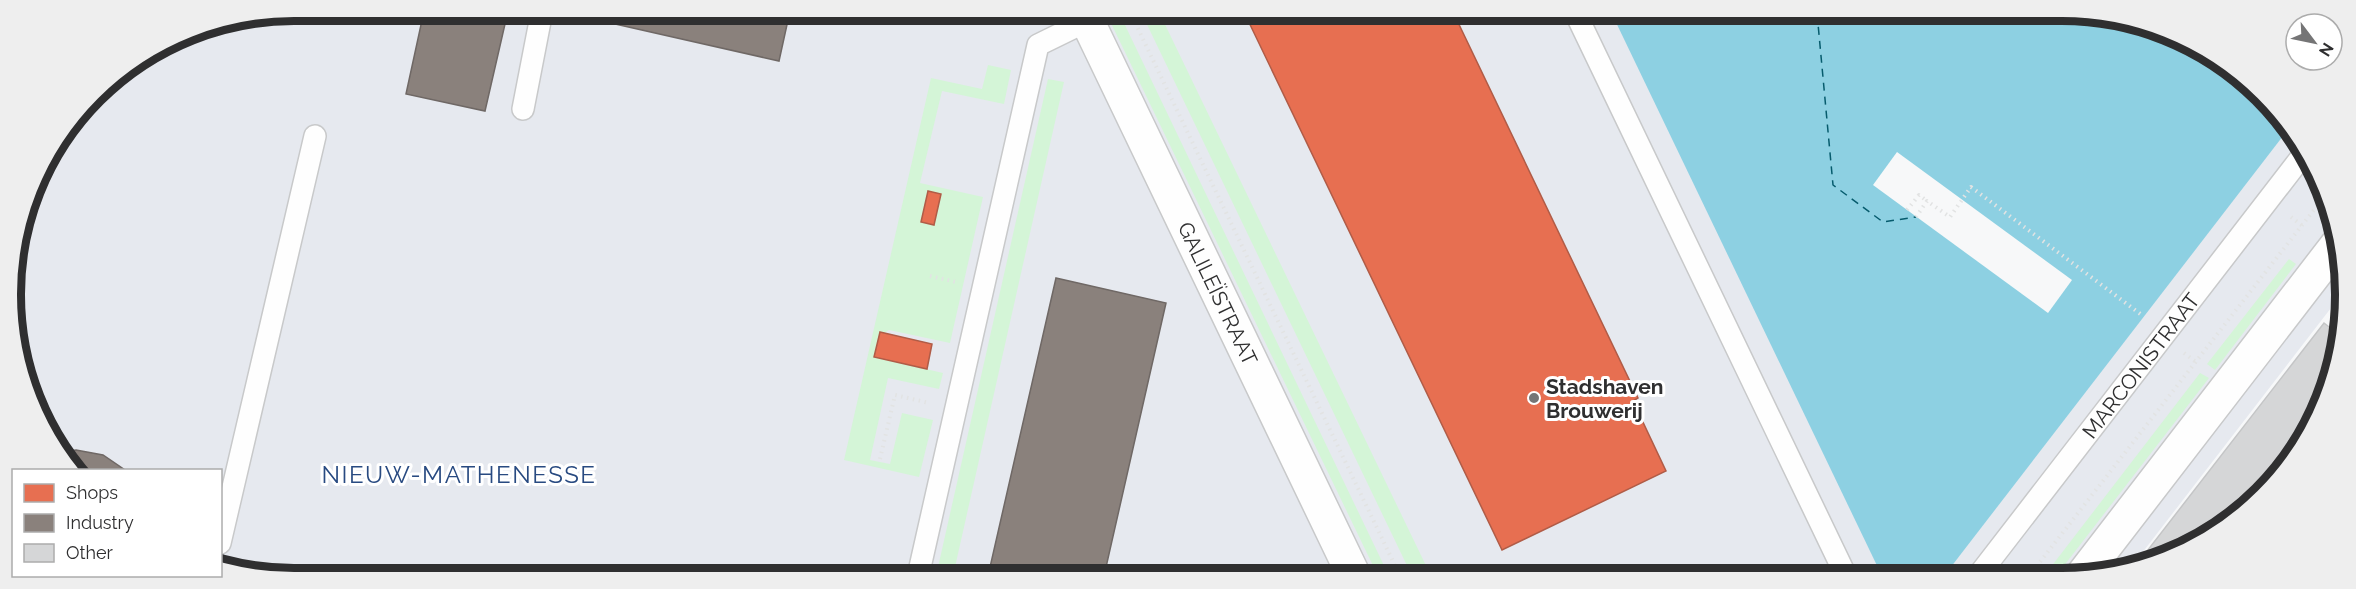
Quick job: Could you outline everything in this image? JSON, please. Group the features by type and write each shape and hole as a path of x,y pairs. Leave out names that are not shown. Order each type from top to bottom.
{"street":[{"name":"GALILEÏSTRAAT","path":"1087,21 1350,568"},
{"path":"2089,566 2332,254"}],"lane":[{"path":"523,109 540,21"},
{"path":"920,568 1038,45 1077,21"},
{"path":"1579,21 1842,568"},
{"path":"222,534 315,136"},
{"name":"MARCONISTRAAT","path":"1984,568 2299,160"}],"path":[{"name":"GALILEÏSTRAAT","path":"1134,21 1396,568"},
{"path":"1907,210 1919,195 1950,217 1971,187 2147,320"},
{"path":"2269,199 2331,245"},
{"path":"1916,217 1927,201"},
{"name":"MARCONISTRAAT","path":"2035,568 2319,204"},
{"path":"930,276 944,279"},
{"path":"880,459 895,395 956,409"}],"shaded area":[{"path":"294,21 2062,21 2115,26 2166,42 2213,67 2255,101 2289,143 2314,190 2330,241 2334,303 2139,556 2097,566 2062,568 294,568 259,566 222,558 222,469 84,469 67,446 42,399 26,348 21,294 26,241 42,190 67,143 89,114 128,78 174,49 224,30 259,23"}],"green space":[{"path":"1110,21 1124,23 1385,568 1374,568"},
{"path":"1145,21 1163,21 1427,568 1408,568"},
{"path":"988,65 1011,70 1004,104 942,91 920,183 983,197 950,343 889,330 880,333 874,357 943,373 939,389 888,378 870,460 890,464 902,413 933,420 919,477 844,460 931,78 982,89"},
{"path":"1048,79 1064,82 955,568 938,568"},
{"path":"2289,259 2296,264 2215,370 2207,364"},
{"path":"2200,373 2209,378 2062,568 2050,568"}],"water":[{"path":"1615,21 2062,21 2115,26 2166,42 2213,67 2255,101 2283,135 1950,568 1878,568"}],"pier":[{"path":"1897,152 2072,280 2048,313 1873,185"}],"building: Shops":[{"path":"1248,21 1457,21 1638,398 1633,401 1666,471 1502,550"},
{"path":"928,191 941,194 934,225 921,222"},
{"path":"880,332 932,344 927,369 874,357"}],"building: Industry":[{"path":"422,21 506,21 485,111 406,94"},
{"path":"602,21 788,21 779,61"},
{"path":"1056,278 1166,303 1106,568 990,568"},
{"path":"70,451 103,455 124,469 84,469"}],"building: Other":[{"path":"2324,323 2333,330 2326,365 2307,415 2289,446 2267,475 2242,500 2213,522 2182,540 2144,555"}],"ferry route":[{"path":"1818,21 1833,185 1883,222 1916,217"}],"place":[{"name":"Stadshaven Brouwerij","path":"1534,398"}],"district":[{"name":"NIEUW-MATHENESSE","path":"459,474"}]}
